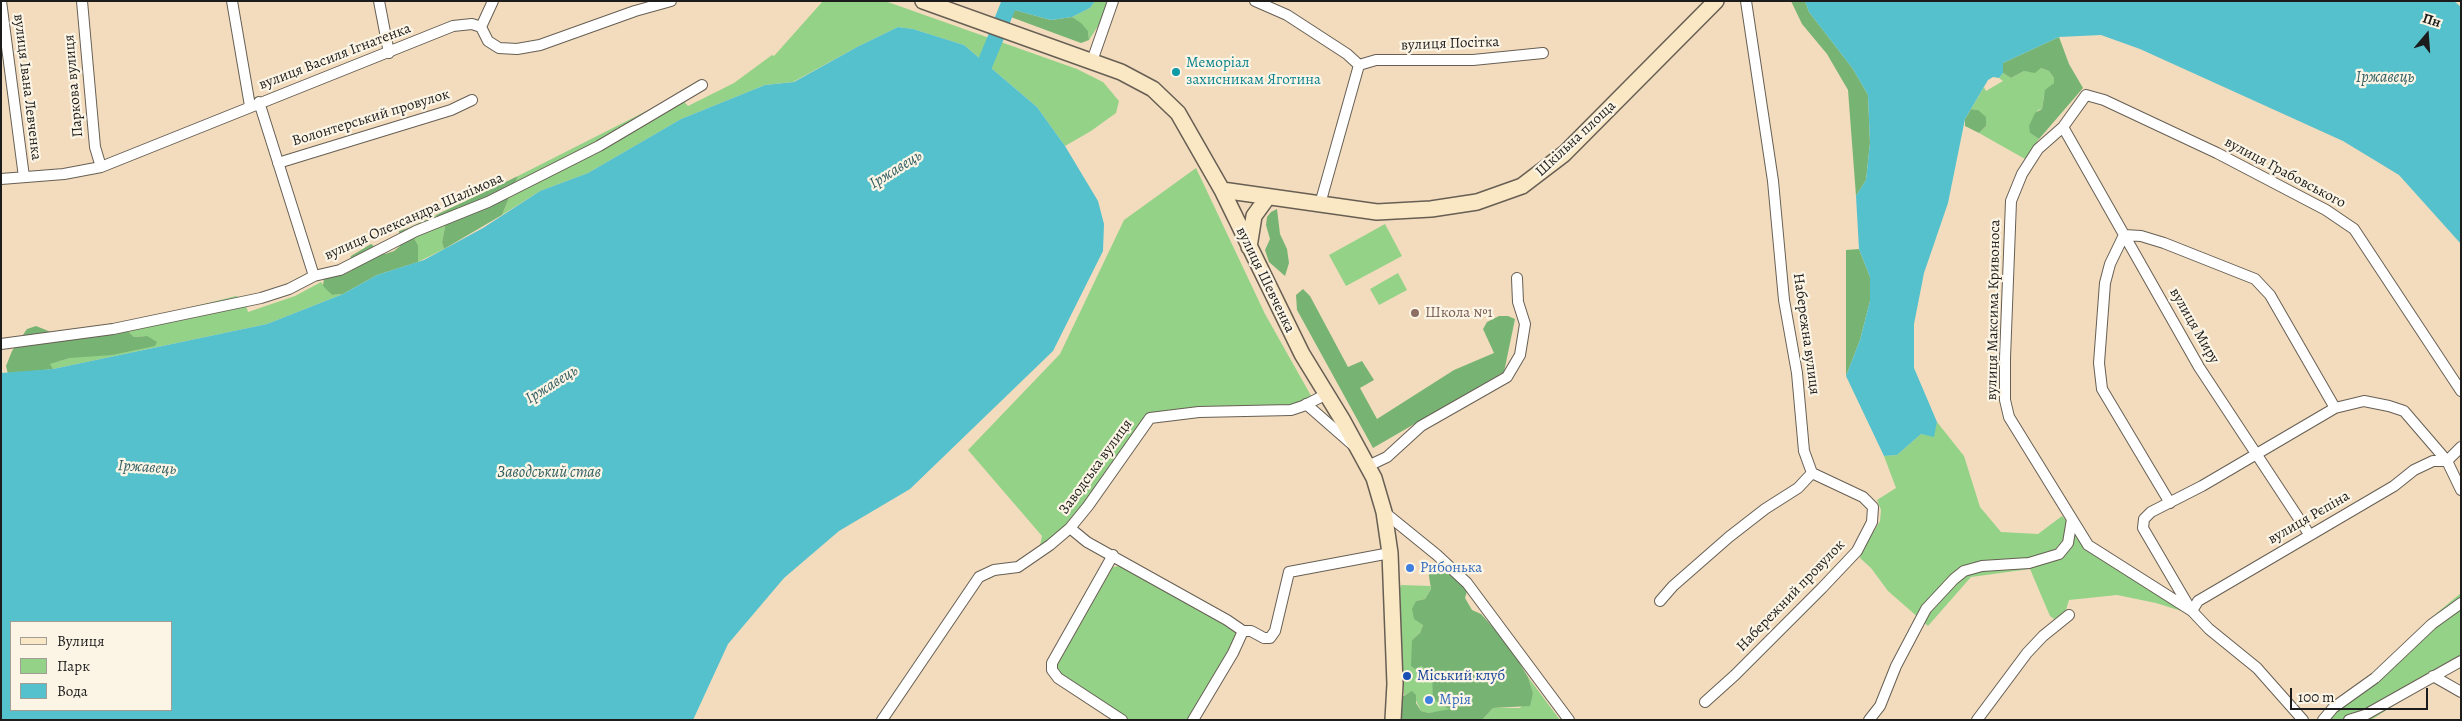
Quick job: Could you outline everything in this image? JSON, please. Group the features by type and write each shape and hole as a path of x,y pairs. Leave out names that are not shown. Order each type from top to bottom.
{"street":[{"name":"вулиця Івана Левченка","path":"1,1 24,177"},
{"name":"Паркова вулиця","path":"82,1 95,146 101,167"},
{"name":"Волонтерський провулок","path":"232,1 254,104 278,163 314,276"},
{"path":"379,1 390,52"},
{"path":"494,1 482,27 488,40 498,48 518,49 540,45 634,11 671,1"},
{"name":"вулиця Шевченка","path":"923,1 1092,60 1121,72 1153,89 1178,113 1222,190 1302,354 1361,451 1374,478 1384,512 1390,553 1395,684 1393,720"},
{"path":"1092,60 1113,1"},
{"path":"1255,1 1287,15 1302,27 1347,54 1359,65 1320,204"},
{"name":"Шкільна площа","path":"1222,190 1267,198 1377,212 1431,209 1477,202 1522,186 1564,154 1716,1"},
{"name":"Набережна вулиця","path":"1746,1 1773,181 1784,300 1797,373 1804,451 1812,473"},
{"name":"вулиця Василя Ігнатенка","path":"1,179 64,174 101,167 452,26 472,24 482,27"},
{"name":"вулиця Посітка","path":"1359,65 1376,60 1423,62 1473,60 1543,53"},
{"name":"вулиця Олександра Шалімова","path":"1,344 114,329 261,298 289,289 314,276 340,270 416,231 488,202 599,146 702,86"},
{"name":"вулиця Грабовського","path":"2063,127 2086,95 2104,100 2217,153 2326,210 2354,229 2461,391"},
{"name":"Волонтерський провулок","path":"278,163 450,110 472,100"},
{"name":"вулиця Миру","path":"2063,127 2199,367 2257,452 2309,534"},
{"name":"вулиця Максима Кривоноса","path":"2063,127 2038,149 2022,174 2011,201 2005,400 2009,418 2088,545 2192,611"},
{"path":"1249,248 1254,216 1267,198"},
{"path":"2170,503 2102,389 2100,363 2105,283 2110,264 2124,235 2141,236 2164,243 2255,279 2270,295 2335,408"},
{"path":"1368,466 1387,457 1421,426 1507,377 1520,355 1525,324 1518,302 1517,278"},
{"name":"Заводська вулиця","path":"886,719 979,577 994,570 1018,566 1050,545 1070,528 1088,506 1150,418 1199,412 1291,410 1327,394"},
{"path":"2303,720 2257,668 2209,629 2192,611 2143,528 2144,519 2151,512 2170,503 2335,408 2364,401 2404,411 2447,461 2461,490"},
{"path":"1306,404 1361,451"},
{"path":"2447,461 2461,447"},
{"name":"вулиця Рєпіна","path":"2192,611 2198,601 2309,534 2394,486 2414,470 2433,461 2447,461"},
{"path":"1660,600 1672,586 1729,537 1798,488 1812,473"},
{"name":"Набережний провулок","path":"1705,702 1735,675 1822,588 1857,550 1872,522 1873,507 1863,497 1812,473"},
{"path":"1384,512 1437,555 1467,583 1569,720"},
{"path":"1869,720 1880,706 1896,666 1926,609 1954,579 1964,571 1982,566 2029,563 2059,554 2068,543 2072,519"},
{"path":"1070,528 1086,542 1113,555 1243,630 1270,638 1275,631 1289,572 1390,553"},
{"path":"2064,548 2088,545"},
{"path":"1113,555 1072,625 1052,663 1052,670 1058,678 1122,720"},
{"path":"2322,720 2333,708 2375,678 2432,624 2461,603"},
{"path":"1978,720 2027,653 2043,636 2069,615"},
{"path":"1194,720 1233,653 1243,630"},
{"path":"2349,720 2367,717 2432,676 2461,661"},
{"path":"2432,676 2461,692"}],"green space":[{"path":"823,1 885,1 1077,69 1103,82 1119,101 1116,113 1091,131 1065,146 1037,107 964,45 913,29 898,27 793,82 765,85 681,119 588,173 540,191 502,215 518,176 678,95 688,106 734,83 772,55 774,56"},
{"path":"1095,1 1109,1 1102,20 1089,40 1088,31 1072,17 1090,8"},
{"path":"1791,1 1805,1 1809,12 1853,69 1868,95 1870,143 1866,180 1856,196 1848,90 1827,54 1802,24"},
{"path":"1011,9 1051,20 1072,17 1088,31 1089,40 1081,43 1008,16"},
{"path":"2059,37 2069,64 2083,88 2039,139 2030,133 2029,126 2035,113 2042,109 2045,90 2054,83 2054,78 2049,71 2041,68 2035,73 2024,71 2011,78 2003,73 2003,63"},
{"path":"2041,68 2049,71 2054,78 2054,83 2044,95 2042,109 2038,110 2030,133 2039,139 2025,159 1979,133 1986,126 1978,110 1971,109 1984,87 1986,91 2003,81 1999,78 2003,73 2011,78 2024,71 2035,72"},
{"path":"1971,109 1978,110 1986,117 1986,126 1979,133 1965,126 1965,119"},
{"path":"1196,168 1265,314 1314,401 1306,404 1150,418 1088,506 1039,550 1042,536 968,450 1060,354 1124,220"},
{"path":"518,176 502,215 444,249 442,242 445,227 436,215"},
{"path":"1277,209 1280,234 1287,249 1289,263 1285,276 1269,262 1265,250 1270,239 1266,225 1267,217"},
{"path":"436,215 445,227 442,242 444,249 418,262 418,245 408,228"},
{"path":"1385,224 1402,256 1346,286 1329,255"},
{"path":"408,228 418,245 418,262 377,275 343,294 332,295 323,286 324,278 342,275 351,271 354,268 350,260 351,256 371,244 385,254 394,251 400,246 399,231"},
{"path":"1859,249 1870,277 1870,301 1860,340 1846,376 1846,250"},
{"path":"1398,273 1407,290 1379,305 1370,289"},
{"path":"321,282 332,295 343,294 267,324 53,369 49,364 147,336 134,337 126,329 139,326 139,318 148,318 236,296 244,299 248,312 295,296"},
{"path":"1303,289 1310,296 1348,367 1362,361 1374,380 1360,388 1377,419 1454,370 1494,353 1483,329 1487,322 1499,316 1508,316 1515,319 1504,372 1373,448 1297,310 1296,295"},
{"path":"120,323 134,337 147,336 157,342 155,346 112,355 70,358 50,364 53,369 8,374 6,366 12,351 27,329 36,326 56,334"},
{"path":"1937,422 1964,456 1980,507 2001,532 2038,534 2062,516 2089,544 2191,614 2156,603 2117,595 2069,600 2065,613 2054,619 2050,616 2030,569 1971,577 1928,626 1888,591 1871,568 1860,558 1861,552 1880,521 1881,510 1877,500 1896,488 1884,456 1897,455 1921,434 1933,436"},
{"path":"1440,563 1468,588 1465,598 1472,610 1481,614 1508,644 1528,677 1533,693 1530,706 1493,708 1482,720 1401,720 1400,698 1412,691 1416,695 1416,703 1421,711 1429,713 1450,709 1442,706 1433,698 1432,675 1421,666 1415,669 1411,666 1412,640 1420,633 1423,625 1414,619 1412,609 1416,601 1425,599 1431,589 1428,570 1433,564"},
{"path":"1119,566 1238,632 1233,646 1190,720 1128,720 1058,674 1057,665 1113,567"},
{"path":"1401,585 1430,586 1431,589 1425,599 1416,601 1423,625 1420,633 1412,640 1421,666 1432,675 1451,709 1447,711 1429,713 1421,711 1412,692 1404,695 1399,591"},
{"path":"2461,593 2461,668 2432,681 2371,720 2316,720 2361,685 2426,622"},
{"path":"1528,677 1560,720 1482,720 1493,708 1520,708 1533,693"}],"water":[{"path":"1000,1 1095,1 1090,8 1072,17 1051,20 1007,8"},
{"name":"Іржавець","path":"1805,1 2454,1 2461,7 2461,244 2399,175 2343,141 2140,49 2101,35 2059,37 2003,63 2003,73 1999,78 1993,77 1988,80 1965,119 1948,203 1924,273 1914,324 1914,368 1937,422 1934,437 1921,434 1897,455 1884,456 1846,376 1860,340 1870,301 1870,277 1859,249 1856,196 1866,180 1870,143 1868,95 1853,69 1809,12"},
{"name":"Заводський став","path":"898,27 913,29 964,45 1037,107 1065,146 1098,201 1104,224 1103,251 1053,351 910,489 839,531 784,578 728,644 693,720 1,720 1,373 53,369 267,324 343,294 377,275 424,260 483,228 540,191 588,173 681,119 765,85 794,82"}],"waterway":[{"name":"Іржавець","path":"1002,21 1010,1"},
{"name":"Іржавець","path":"977,83 996,37"}],"place":[{"name":"Меморіал захисникам Яготина","path":"1176,72"},
{"name":"Школа №1","path":"1415,313"},
{"name":"Рибонька","path":"1410,568"},
{"name":"Міський клуб","path":"1407,676"},
{"name":"Мрія","path":"1429,700"}]}
